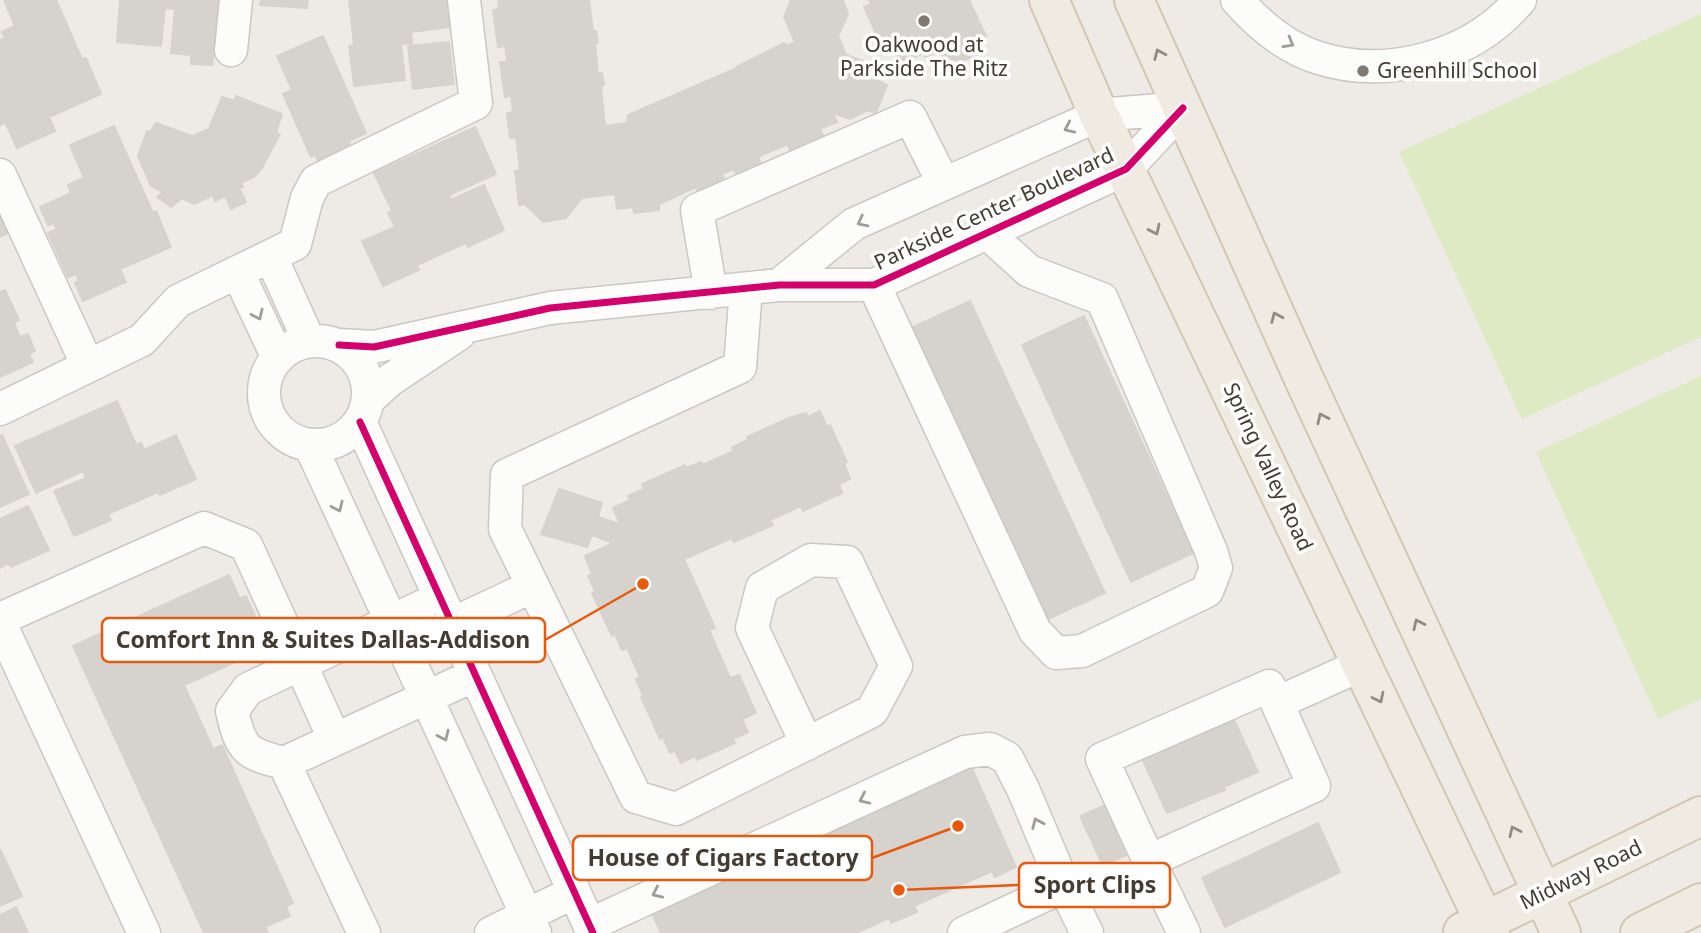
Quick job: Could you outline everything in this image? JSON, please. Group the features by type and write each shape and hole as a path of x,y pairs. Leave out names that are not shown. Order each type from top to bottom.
{"main road":[{"name":"Spring Valley Road","path":"1049,0 1099,115 1363,664 1479,929"},
{"path":"1134,0 1304,379 1561,933"},
{"name":"Midway Road","path":"1479,929 1542,893 1701,816"},
{"path":"1640,933 1701,903"}],"street":[{"path":"231,50 236,0"},
{"path":"0,409 142,340 177,301 295,244 307,198 316,181 476,103 464,0"},
{"path":"1237,0 1268,31 1316,58 1349,65 1381,66 1406,64 1453,49 1496,23 1520,0"},
{"name":"Parkside Center Boulevard","path":"779,285 854,225 1099,115 1183,108"},
{"name":"Parkside Center Boulevard","path":"324,343 374,347 550,308 779,285 874,285 1126,169 1183,108"},
{"path":"711,293 698,210 910,117 944,184"},
{"path":"0,175 88,366"},
{"path":"874,285 1035,632 1056,653 1082,651 1207,591 1216,568 1211,551 1102,299 1029,271 987,233"},
{"path":"271,257 324,343"},
{"path":"238,273 278,358"},
{"path":"746,289 740,367 507,475 505,529 636,797 676,809 807,744 872,711 896,666 847,562 811,560 762,589 752,628 807,744"},
{"name":"Parkside Center Boulevard","path":"364,411 390,380 468,327"},
{"path":"324,343 351,354 361,366 368,382 364,411 352,432 337,442 319,446 301,444 285,436 273,422 265,406 264,388 269,370 278,358 294,345 324,343"},
{"path":"364,411 446,611 591,929 965,752 990,749 1007,758 1087,933"},
{"path":"310,445 531,924"},
{"path":"144,933 0,621 204,528 246,545 334,738"},
{"path":"475,675 285,763 256,756 238,738 232,711 248,689 391,622 446,611 533,586"},
{"path":"1277,703 1363,664"},
{"path":"1149,861 1314,786 1269,686 1102,759 1149,861 1184,933"},
{"path":"285,763 364,933"},
{"path":"964,933 1064,886"},
{"path":"491,933 531,924 575,892"}],"green space":[{"path":"1701,14 1701,337 1522,419 1399,152"},
{"path":"1701,376 1701,699 1658,719 1536,452"}],"building":[{"path":"4,0 56,0 101,94 49,117 55,131 17,148 5,122 0,125 0,40 5,38 2,32 15,26"},
{"path":"120,0 221,0 216,56 213,56 212,65 191,64 191,55 171,53 175,9 165,8 161,46 117,42"},
{"path":"261,0 308,0 307,8 260,5"},
{"path":"349,0 448,0 451,27 411,32 412,43 401,44 405,80 354,86 349,46 354,45"},
{"path":"498,0 589,0 593,31 596,31 598,43 595,43 598,74 602,73 604,85 601,86 605,126 627,123 628,115 737,68 784,43 786,46 795,42 784,17 791,0 843,0 848,14 838,36 846,55 868,63 875,79 887,85 876,113 868,110 850,119 833,113 837,122 820,129 823,135 790,150 788,144 758,157 761,164 737,175 734,169 722,174 725,181 698,193 696,187 659,204 659,210 634,213 633,207 617,209 615,194 582,198 566,218 543,222 525,204 519,205 515,171 520,171 516,137 510,138 507,113 513,112 511,96 505,97 500,62 507,62 505,46 498,47 493,10 499,9"},
{"name":"Oakwood at Parkside The Ritz","path":"869,0 969,0 986,36 979,54 960,62 941,56 937,49 933,50 935,53 925,57 923,53 900,63 885,35 878,38 864,7 871,4"},
{"path":"323,36 366,133 349,141 351,146 318,161 316,155 311,157 283,94 292,90 277,56"},
{"path":"449,42 454,84 413,89 408,46"},
{"path":"236,96 282,114 276,133 280,134 262,168 254,177 241,183 243,187 239,188 246,202 231,209 225,196 215,201 213,195 194,204 182,198 171,207 157,197 163,192 151,186 138,156 147,131 150,132 156,123 192,136 209,129 222,97 235,101"},
{"path":"114,126 171,247 120,269 126,282 83,301 75,283 79,281 76,274 68,277 48,233 57,229 54,223 48,225 40,207 71,193 68,185 84,178 70,145"},
{"path":"475,127 496,174 449,195 451,200 484,185 504,230 468,247 466,243 417,265 419,270 383,286 362,241 395,227 388,213 392,211 374,173"},
{"path":"0,208 11,232 0,237"},
{"path":"5,290 19,320 14,322 20,337 28,334 35,351 29,354 33,362 0,377 0,292"},
{"path":"970,301 1105,593 1048,619 913,327"},
{"path":"1084,316 1193,553 1131,582 1022,345"},
{"path":"117,401 136,445 141,443 144,450 176,435 196,479 108,514 111,520 74,536 54,491 86,478 83,471 36,493 15,446"},
{"path":"820,411 827,427 830,425 847,462 844,463 850,479 839,484 842,493 803,511 801,506 770,520 773,525 734,542 732,538 684,559 715,628 709,630 730,678 739,675 756,713 742,719 748,732 733,739 735,743 697,760 695,756 681,763 675,751 670,753 663,737 660,739 641,697 643,696 636,679 640,677 627,648 622,650 615,634 612,636 592,593 595,591 588,576 592,574 585,556 613,543 592,535 587,547 541,534 559,489 602,503 598,517 620,524 613,508 630,500 628,496 644,489 642,484 685,465 686,468 701,462 702,465 734,451 732,447 748,440 747,437 789,418 806,413 808,417"},
{"path":"2,435 29,494 0,507 0,436"},
{"path":"28,506 49,550 11,567 9,563 0,568 0,519"},
{"path":"229,575 240,599 246,596 269,647 184,685 213,749 222,745 293,903 286,906 290,916 265,927 268,933 204,933 73,646"},
{"path":"1231,713 1258,772 1224,787 1225,790 1167,813 1140,754"},
{"path":"971,766 1016,867 995,877 992,871 914,906 917,912 891,923 889,918 856,933 661,933 650,909"},
{"path":"1117,800 1139,849 1103,866 1080,816"},
{"path":"1318,823 1340,872 1225,927 1202,878"},
{"path":"0,849 22,896 0,906"},
{"path":"16,907 28,933 0,933 0,915"}],"cycle path":[{"path":"339,345 374,347 550,308 779,285 874,285 1126,169 1183,108"},
{"path":"360,422 593,933"}],"place":[{"name":"Oakwood at Parkside The Ritz","path":"924,21"},
{"name":"Greenhill School","path":"1363,71"},
{"name":"Comfort Inn & Suites Dallas-Addison","path":"643,584"},
{"name":"House of Cigars Factory","path":"958,826"},
{"name":"Sport Clips","path":"899,890"}]}
